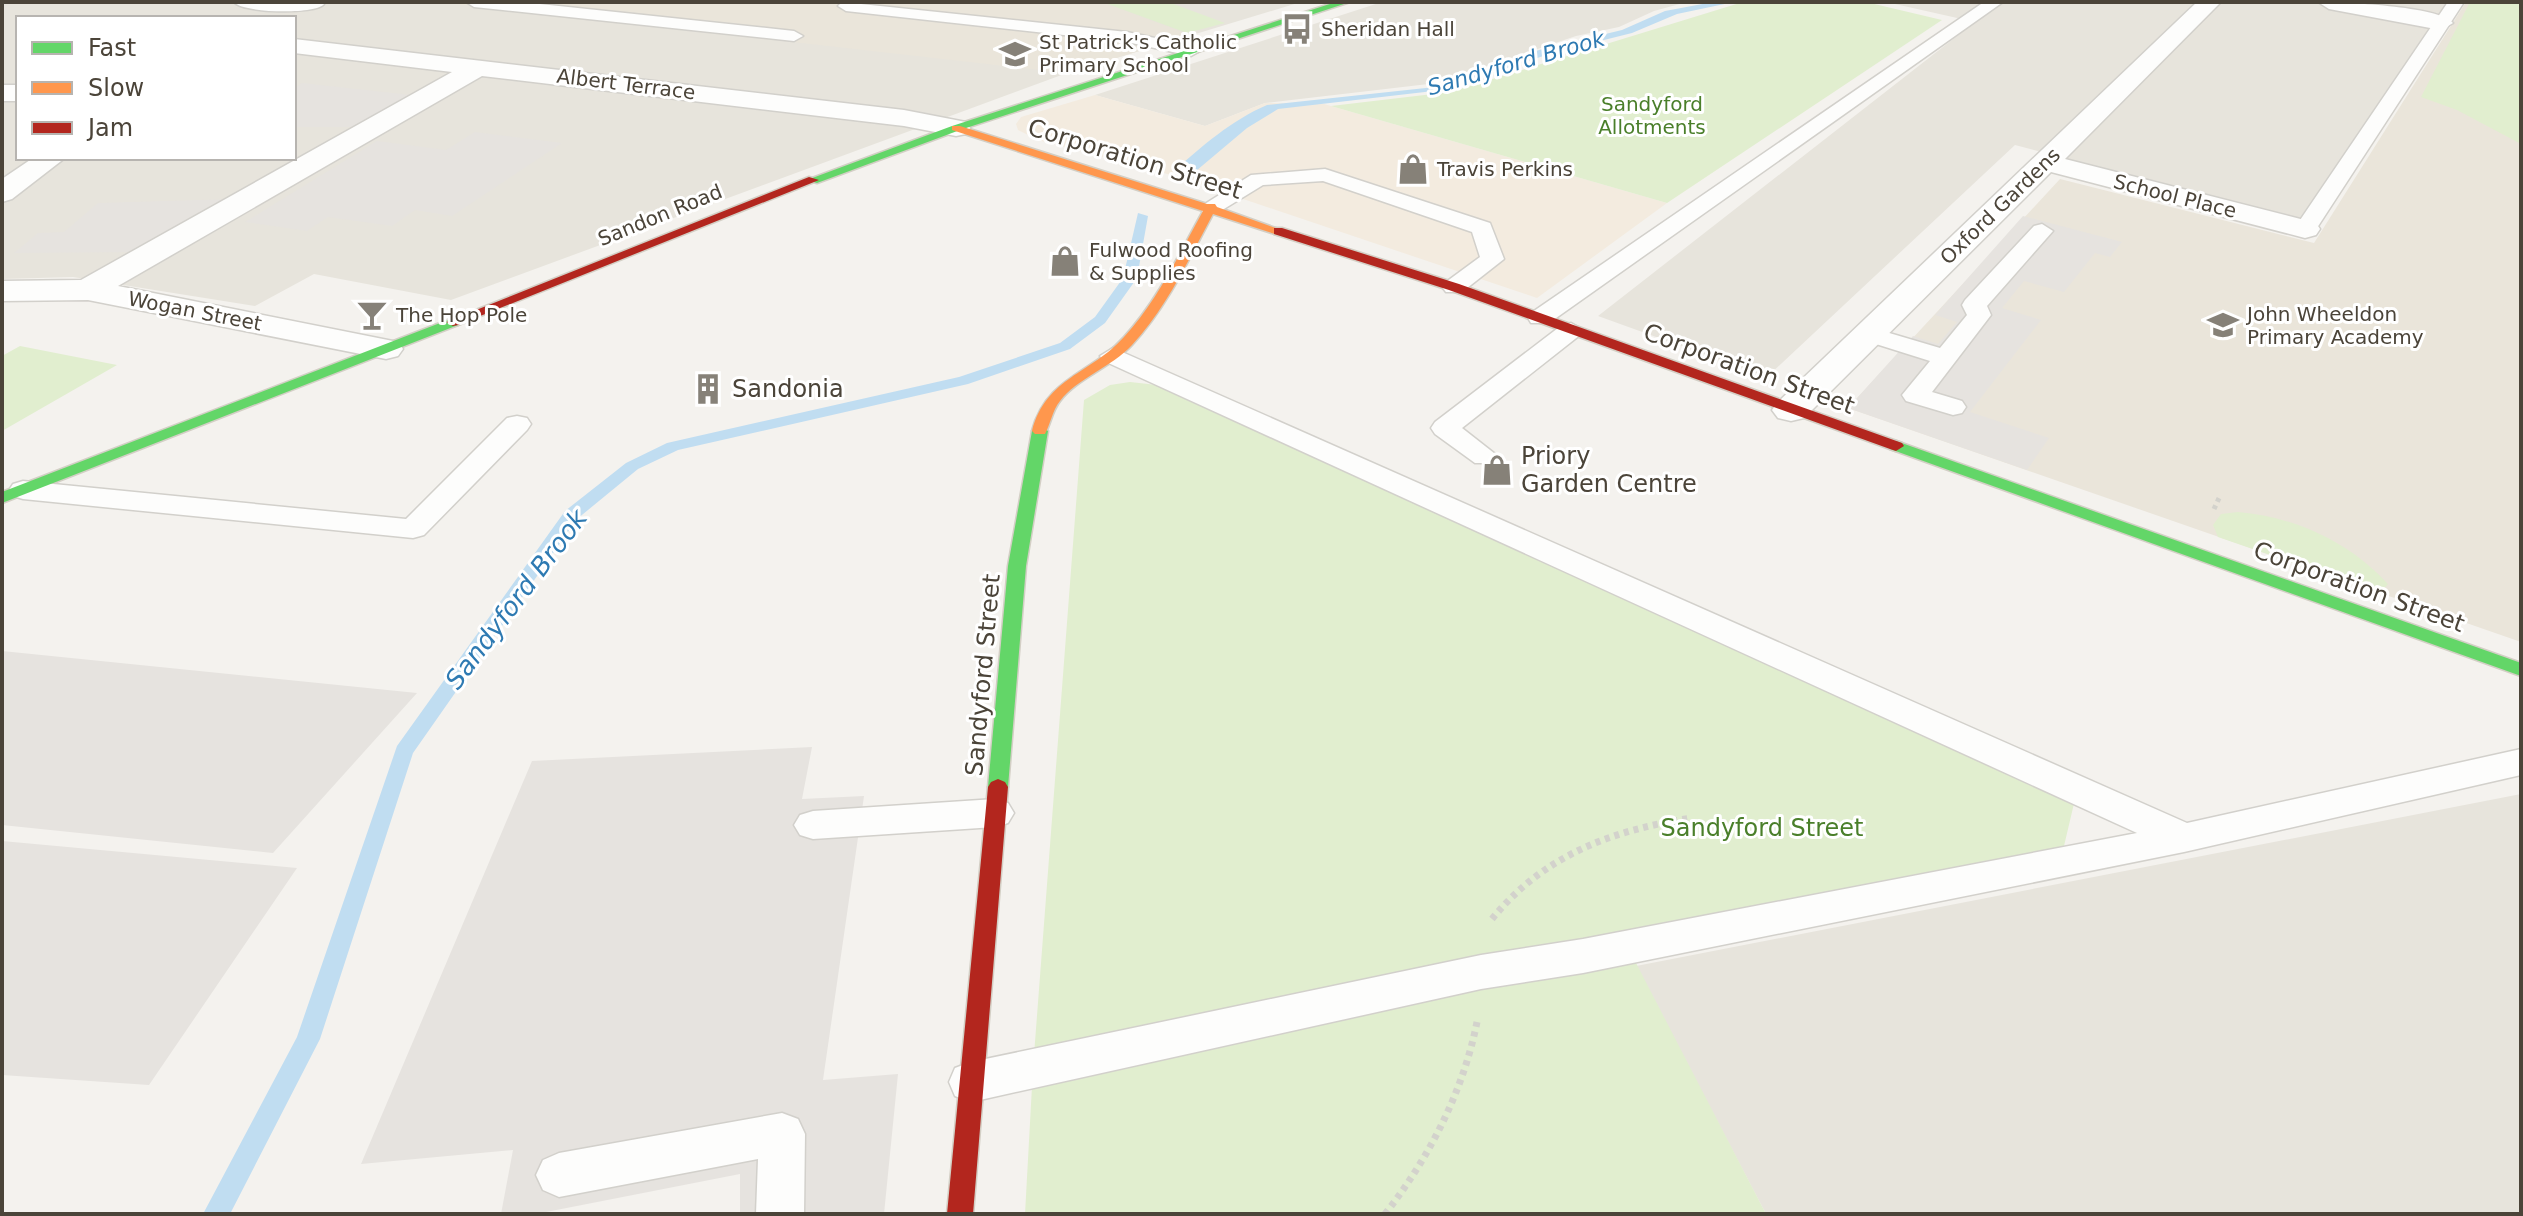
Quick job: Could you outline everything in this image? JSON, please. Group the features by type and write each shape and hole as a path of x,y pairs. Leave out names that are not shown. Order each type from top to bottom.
{"street":[{"path":"245,2 315,3"},
{"name":"Sandon Road","path":"13,494 386,349 727,211 956,128 1345,2"},
{"name":"Oxford Gardens","path":"1791,410 2210,2"},
{"path":"2329,2 2441,23"},
{"path":"291,16 315,3"},
{"name":"Albert Terrace","path":"296,46 904,118 956,128"},
{"path":"88,290 481,66"},
{"name":"Corporation Street","path":"956,128 1454,287 2521,670"},
{"path":"2,193 48,160"},
{"name":"School Place","path":"2045,162 2305,229"},
{"name":"Sandyford Street","path":"960,1214 1017,566 1042,416 1058,390 1113,356 1149,315 1211,207"},
{"name":"Wogan Street","path":"2,291 88,290 386,349"}],"lane":[{"path":"474,2 794,36"},
{"path":"2305,229 2456,2"},
{"path":"1540,318 1992,3"},
{"path":"846,6 1127,37 1191,51"},
{"path":"1211,207 1258,179 1325,175 1482,228 1492,259 1454,287"},
{"path":"1953,407 1915,395 1979,315 1974,305 2042,231"},
{"path":"1485,457 1445,428 1571,330"},
{"path":"1869,334 1946,358"},
{"path":"1113,356 2184,838"},
{"path":"13,494 413,529 517,424"},
{"path":"971,1082 1481,972 1583,956 2184,838 2521,762"},
{"path":"813,825 995,813"},
{"path":"559,1175 782,1134 780,1214"}],"shaded area":[{"path":"2,2 1301,2 1067,73 451,300 314,274 255,306 73,277 2,279"},
{"name":"St Patrick's Catholic Primary School","path":"438,2 1102,2 1191,35 1067,73"},
{"path":"1382,2 1687,2 1654,11 1619,27 1576,36 1437,83 1265,103 1205,126 1095,95"},
{"path":"1886,2 2447,2 2303,221 2015,145 1767,377 1598,316 1975,22"},
{"name":"John Wheeldon Primary Academy","path":"2466,2 2521,2 2521,642 1848,408 2060,179 2314,243"},
{"path":"302,83 411,95 357,127 296,127 296,88"},
{"path":"1095,95 1205,126 1265,103 1324,104 1667,203 1537,298 1175,176 1038,140 1018,130 1016,124 1021,117"},
{"path":"475,132 562,143 452,216 415,210 392,226 328,217 307,231 245,222 377,141 446,150"},
{"path":"234,199 143,252 14,253 38,233 64,232 98,203"},
{"path":"2023,216 2122,242 2110,257 2095,253 2064,292 2024,281 2002,308 2041,320 1970,412 2049,438 2027,470 1848,408 1913,336 1938,344 1957,322 1935,315"},
{"path":"2,651 417,693 273,853 2,825"},
{"path":"812,747 802,799 864,796 823,1080 898,1074 884,1214 740,1214 740,1174 536,1214 501,1214 513,1150 361,1164 532,761"},
{"path":"2521,794 2521,1214 1766,1214 1636,966"},
{"path":"2,841 297,868 149,1085 2,1075"}],"green space":[{"path":"1102,2 1168,2 1225,23 1187,33"},
{"name":"Sandyford Allotments","path":"1743,2 1866,2 1942,20 1667,203 1331,106 1450,92"},
{"path":"2470,2 2521,2 2521,144 2457,110 2421,97"},
{"path":"20,346 117,365 2,431 2,356"},
{"path":"1130,382 1157,385 2076,795 2064,846 1621,934 1766,1214 1025,1214 1033,1068 1084,400 1110,385"},
{"path":"2238,512 2280,519 2320,534 2356,556 2388,584 2380,593 2218,537 2213,525 2221,514"}],"water":[{"path":"1713,2 1734,2 1677,14 1632,33 1552,53 1442,90 1278,109 1247,128 1190,176 1173,172 1206,143 1267,105 1435,87 1539,50 1622,30 1665,11"}],"waterway":[{"name":"Sandyford Brook","path":"216,1214 308,1039 404,751 571,515 632,466 673,446 963,381 1065,346 1100,320 1130,278 1142,216"}],"traffic: fast":[{"path":"813,180 956,128 1345,2"},
{"path":"2,498 453,322"},
{"path":"998,787 1017,566 1040,431"},
{"path":"1896,446 2521,670"}],"traffic: slow":[{"path":"956,128 1278,231"},
{"path":"1040,431 1050,402 1058,393 1113,356 1143,323 1168,286 1211,207"}],"traffic: jam":[{"path":"453,322 813,180"},
{"path":"1278,231 1454,287 1896,446"},
{"path":"960,1214 998,787"}],"place":[{"name":"Sheridan Hall","path":"1297,29"},
{"name":"St Patrick's Catholic Primary School","path":"1015,54"},
{"name":"Travis Perkins","path":"1413,169"},
{"name":"Fulwood Roofing & Supplies","path":"1065,261"},
{"name":"The Hop Pole","path":"372,315"},
{"name":"John Wheeldon Primary Academy","path":"2223,325"},
{"name":"Sandonia","path":"708,389"},
{"name":"Priory Garden Centre","path":"1497,470"}]}
